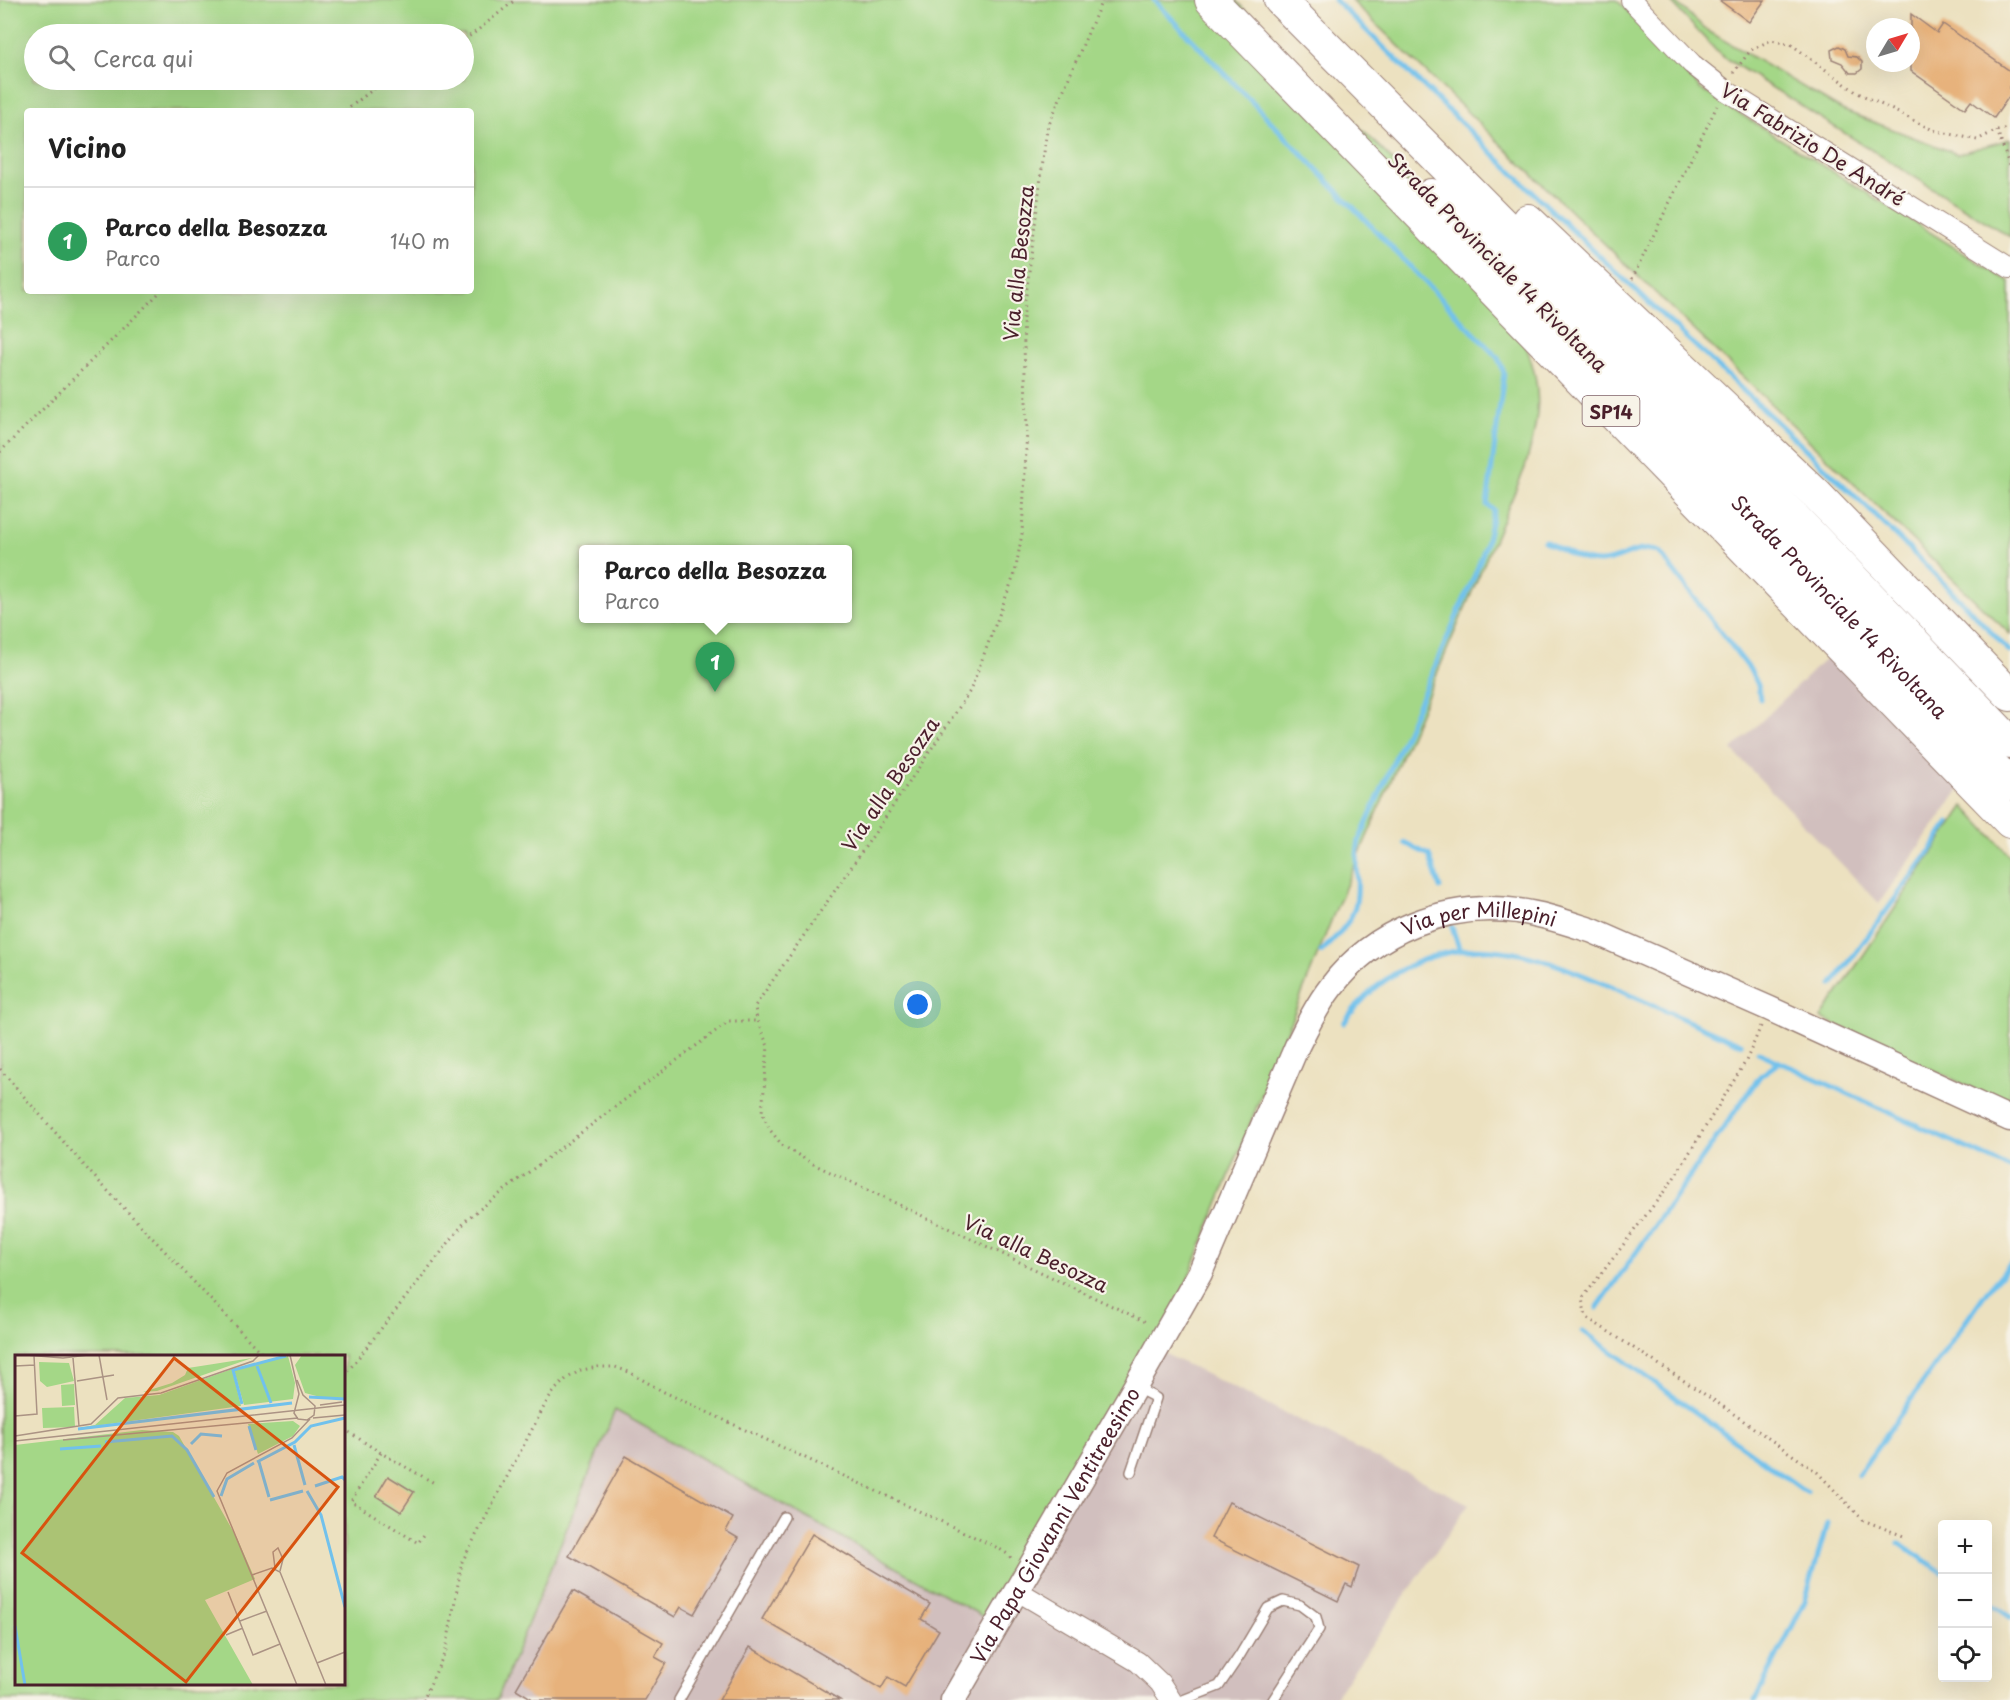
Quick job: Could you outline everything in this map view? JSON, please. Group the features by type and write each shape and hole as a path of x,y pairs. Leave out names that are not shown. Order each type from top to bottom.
{"highway":[{"name":"SP14","path":"1210,0 2010,822"},
{"name":"Strada Provinciale 14 Rivoltana","path":"1235,0 1773,536 2010,784"},
{"name":"Strada Provinciale 14 Rivoltana","path":"1280,0 1785,507 2010,742"},
{"path":"1297,0 1809,486 2010,695"}],"street":[{"name":"Via Fabrizio De André","path":"1631,0 1692,64 1725,90 2010,268"},
{"name":"Via per Millepini","path":"1161,1341 1200,1273 1297,1046 1316,1010 1333,985 1368,950 1420,921 1459,911 1499,909 1528,913 1593,931 2010,1119"},
{"name":"Via Papa Giovanni Ventitreesimo","path":"953,1700 1161,1341"},
{"path":"1016,1590 1137,1662 1160,1683 1171,1700"}],"lane":[{"path":"1131,1472 1156,1398 1135,1388"},
{"path":"678,1700 784,1516"},
{"path":"1183,1700 1219,1686 1268,1608 1283,1601 1300,1605 1316,1617 1319,1629 1273,1700"}],"path":[{"path":"474,32 514,0"},
{"name":"Via alla Besozza","path":"1102,0 1047,129 1023,319 1027,429 1022,534 1015,573 970,692 755,1006 757,1021 768,1046 762,1112 770,1130 782,1145 811,1164 1129,1314 1161,1341"},
{"path":"1632,279 1737,67 1751,50 1771,40 1792,45 1856,92 1932,130 1977,140 1996,130 2010,128"},
{"path":"349,108 372,90"},
{"path":"1996,130 2010,168"},
{"path":"0,452 158,294"},
{"path":"1768,1008 1746,1061 1672,1181 1582,1299 1586,1317 1715,1401 1817,1472 1863,1520 1906,1537"},
{"path":"345,1375 468,1218 729,1020 757,1021"},
{"path":"0,1070 89,1171 263,1355"},
{"path":"423,1700 446,1650 462,1562 546,1403 566,1379 581,1370 615,1367 629,1372 663,1391 1009,1555"},
{"path":"345,1430 436,1484"},
{"path":"381,1453 351,1501 418,1543 426,1532"}],"shaded area":[{"path":"1835,649 1963,785 1879,903 1732,750"},
{"path":"1151,1347 1469,1504 1333,1700 480,1700 615,1406"}],"green space":[{"path":"0,0 1235,0 1392,160 1526,346 1536,379 1538,407 1525,468 1333,916 1178,1304 998,1625 615,1410 497,1700 0,1700"},
{"path":"1351,0 1617,0 1700,89 2010,282 2010,634"},
{"path":"1669,0 1673,0 1708,31 1842,110 1957,154 2010,139 2010,237 1720,55"},
{"path":"1964,806 2010,856 2010,1106 1821,1018"}],"building":[{"path":"1719,0 1765,0 1749,22"},
{"path":"1920,21 1937,33 1943,24 2010,71 2010,95 1994,118 1971,101 1965,109 1912,72 1920,72"},
{"path":"1839,46 1845,49 1848,56 1857,57 1862,62 1862,69 1857,73 1850,73 1842,63 1832,59 1831,50"},
{"path":"626,1456 733,1518 726,1531 738,1538 694,1614 681,1607 675,1617 569,1556"},
{"path":"388,1476 414,1492 401,1512 376,1496"},
{"path":"1229,1502 1359,1567 1352,1587 1346,1584 1338,1601 1211,1538"},
{"path":"812,1534 930,1604 921,1619 939,1630 905,1687 888,1677 881,1689 762,1619"},
{"path":"573,1591 663,1643 655,1657 666,1663 645,1700 534,1700 516,1689"},
{"path":"750,1647 840,1700 719,1700"}],"waterway":[{"path":"1154,0 1498,358 1504,373 1487,505 1494,510 1486,544 1476,572 1359,841 1357,894 1354,909 1342,930 1321,952"},
{"path":"1335,0 1593,250 1871,512 1965,604 2010,652"},
{"path":"1544,541 1572,555 1594,562 1609,561 1637,551 1659,552 1751,671 1758,685 1760,699"},
{"path":"1832,985 1949,822"},
{"path":"1405,843 1429,855 1440,888"},
{"path":"1452,927 1460,951"},
{"path":"1344,1023 1375,989 1393,975 1413,964 1434,956 1479,949 1519,954 1567,968 1741,1044"},
{"path":"1758,1052 2010,1168"},
{"path":"1597,1308 1760,1076 1777,1064"},
{"path":"1858,1475 1987,1291 2010,1264"},
{"path":"1583,1331 1806,1492"},
{"path":"1755,1700 1805,1601 1827,1524"},
{"path":"1899,1543 1938,1569"},
{"path":"1992,1605 2010,1617"}],"place":[{"name":"Parco della Besozza","path":"715,692"}]}
